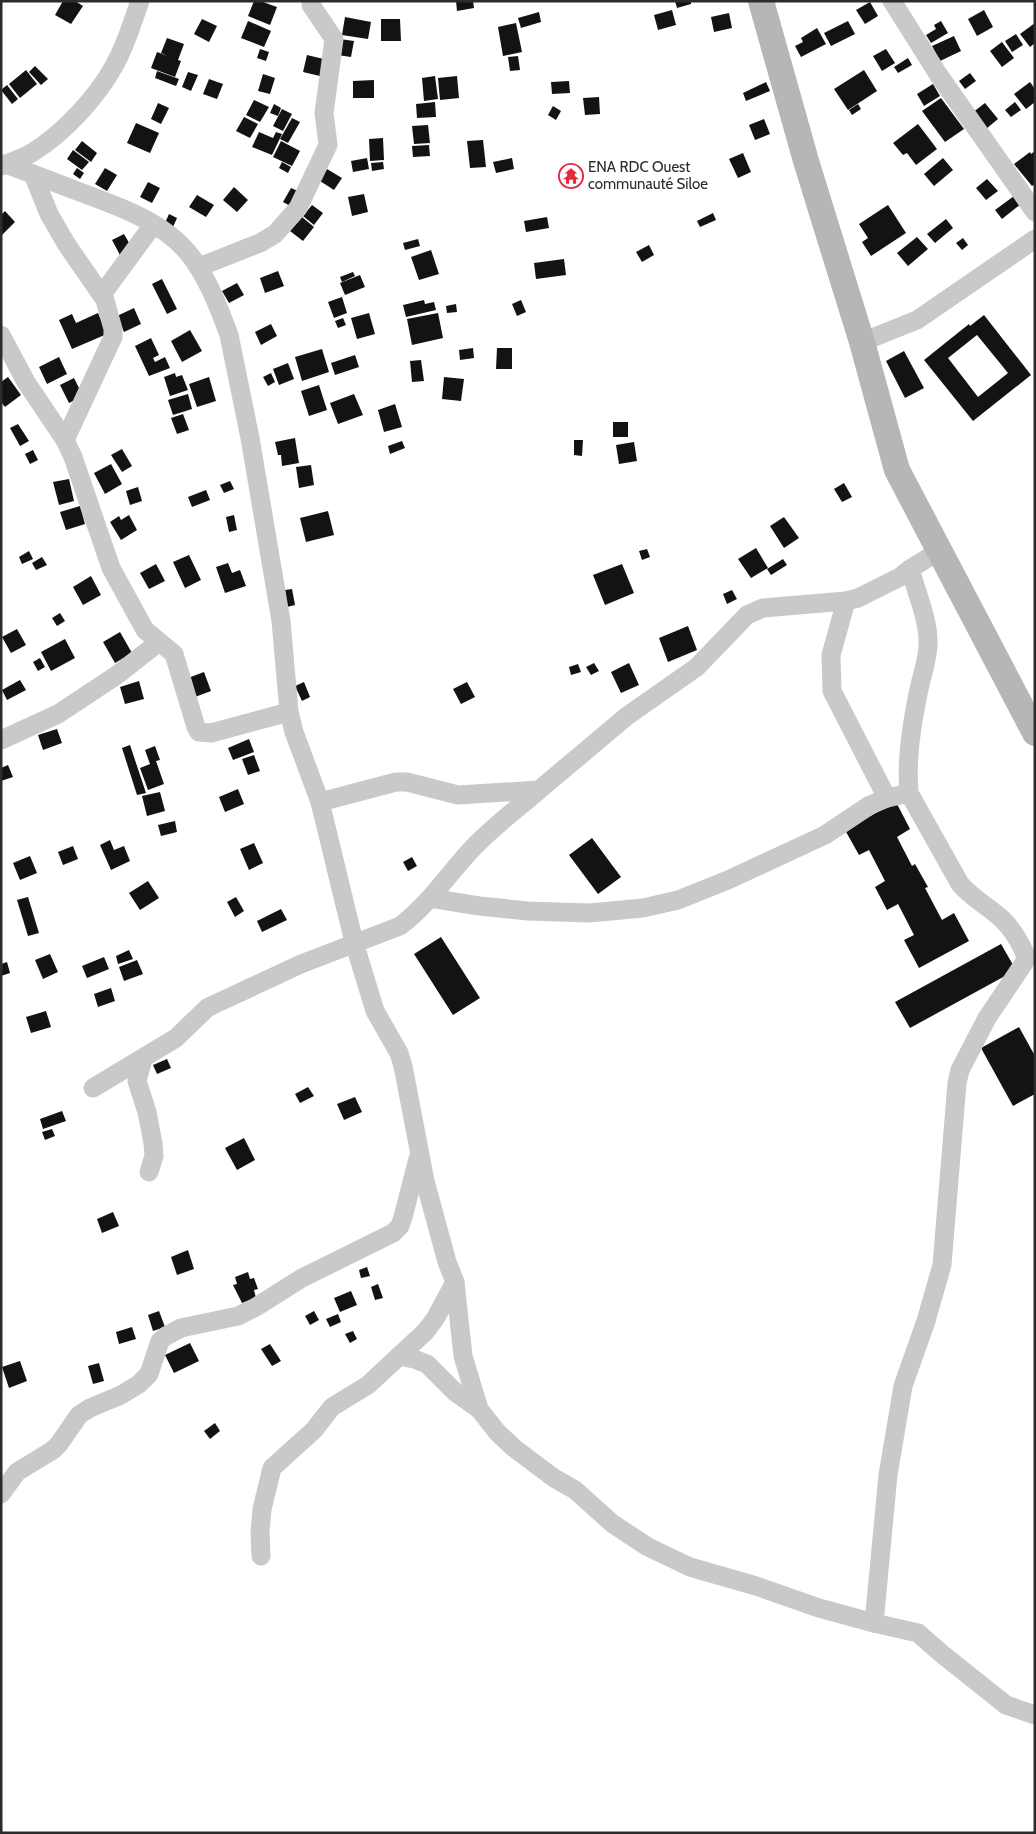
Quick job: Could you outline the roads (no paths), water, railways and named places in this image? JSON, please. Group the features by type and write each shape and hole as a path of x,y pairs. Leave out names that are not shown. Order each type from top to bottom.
{"main road":[{"path":"761,1 806,162 862,342 897,470 1035,733"}],"street":[{"path":"4,165 32,153 50,140 96,92 114,67 124,47 140,1"},
{"path":"199,266 253,246 275,234 298,208 328,145 324,113 334,39 311,5 311,1"},
{"path":"892,1 938,74 1035,212"},
{"path":"4,165 33,174 127,210 172,237 199,266 229,335 248,429 281,621 289,712 299,750 320,802 354,942 375,1011 399,1053 403,1066 425,1181 455,1282 463,1356 479,1409"},
{"path":"33,174 49,214 103,297 114,329 113,338 65,440"},
{"path":"103,297 103,293 153,225"},
{"path":"862,342 917,320 1035,239"},
{"path":"1,335 26,382 65,440 73,457 112,568 144,630 174,654 199,732 212,733 289,712"},
{"path":"94,1088 176,1038 207,1008 301,964 354,942 400,926 411,918 430,898 485,836 627,716 697,667 747,615 763,608 846,602 858,598 900,577 939,551"},
{"path":"874,1623 888,1475 903,1386 926,1321 942,1265 958,1077 987,1018 1024,963 1026,956 1022,946 1003,920 968,893 960,884 909,793 910,744 928,644 926,625 910,569"},
{"path":"846,602 831,655 832,691 887,798"},
{"path":"1,740 58,714 117,675 159,642"},
{"path":"320,802 396,782 407,782 458,796 539,790"},
{"path":"430,898 528,911 589,913 643,908 678,900 782,856 825,835 870,805 887,798 909,793"},
{"path":"143,1059 137,1081 147,1112 153,1144 154,1156 150,1172"},
{"path":"1,1494 16,1472 53,1450 59,1444 79,1415 90,1408 121,1395 139,1384 149,1374 160,1341 166,1336 181,1328 238,1316 302,1278 393,1233 400,1226 403,1217 420,1151"},
{"path":"261,1556 260,1532 262,1509 272,1468 314,1430 332,1408 368,1385 430,1326 455,1282"},
{"path":"399,1356 427,1364 455,1392 479,1409 496,1432 514,1448 554,1478 575,1490 613,1524 648,1547 690,1567 874,1623 918,1633 1006,1705 1035,1715"}],"place":[{"name":"ENA RDC Ouest communauté Siloe","path":"571,176"}]}
